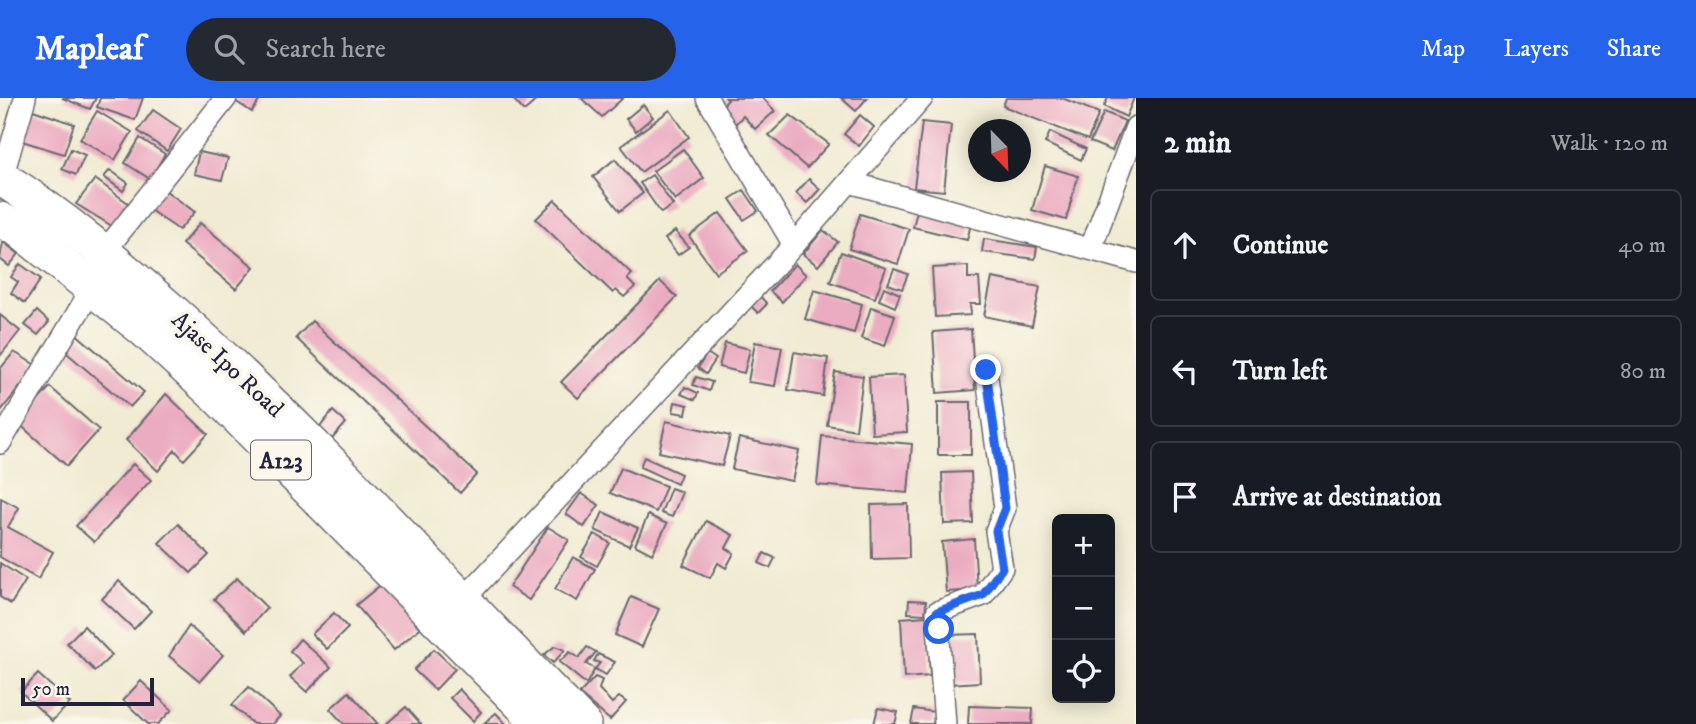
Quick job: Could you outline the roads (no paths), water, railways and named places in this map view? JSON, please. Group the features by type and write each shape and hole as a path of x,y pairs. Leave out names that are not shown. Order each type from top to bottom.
{"highway":[{"name":"Ajase Ipo Road","path":"1,178 105,251 229,363 384,517 461,602 583,724"},
{"name":"Ajase Ipo Road","path":"0,219 93,287 217,396 541,724"}],"street":[{"path":"1,178 25,98"},
{"path":"105,251 226,98"},
{"path":"707,98 794,245"},
{"path":"461,602 794,245 922,98"},
{"path":"1091,248 1136,127"},
{"path":"849,182 1136,262"},
{"path":"0,443 93,287"},
{"path":"945,724 937,612 983,595 1002,568 996,531 1005,508 986,370"}]}
